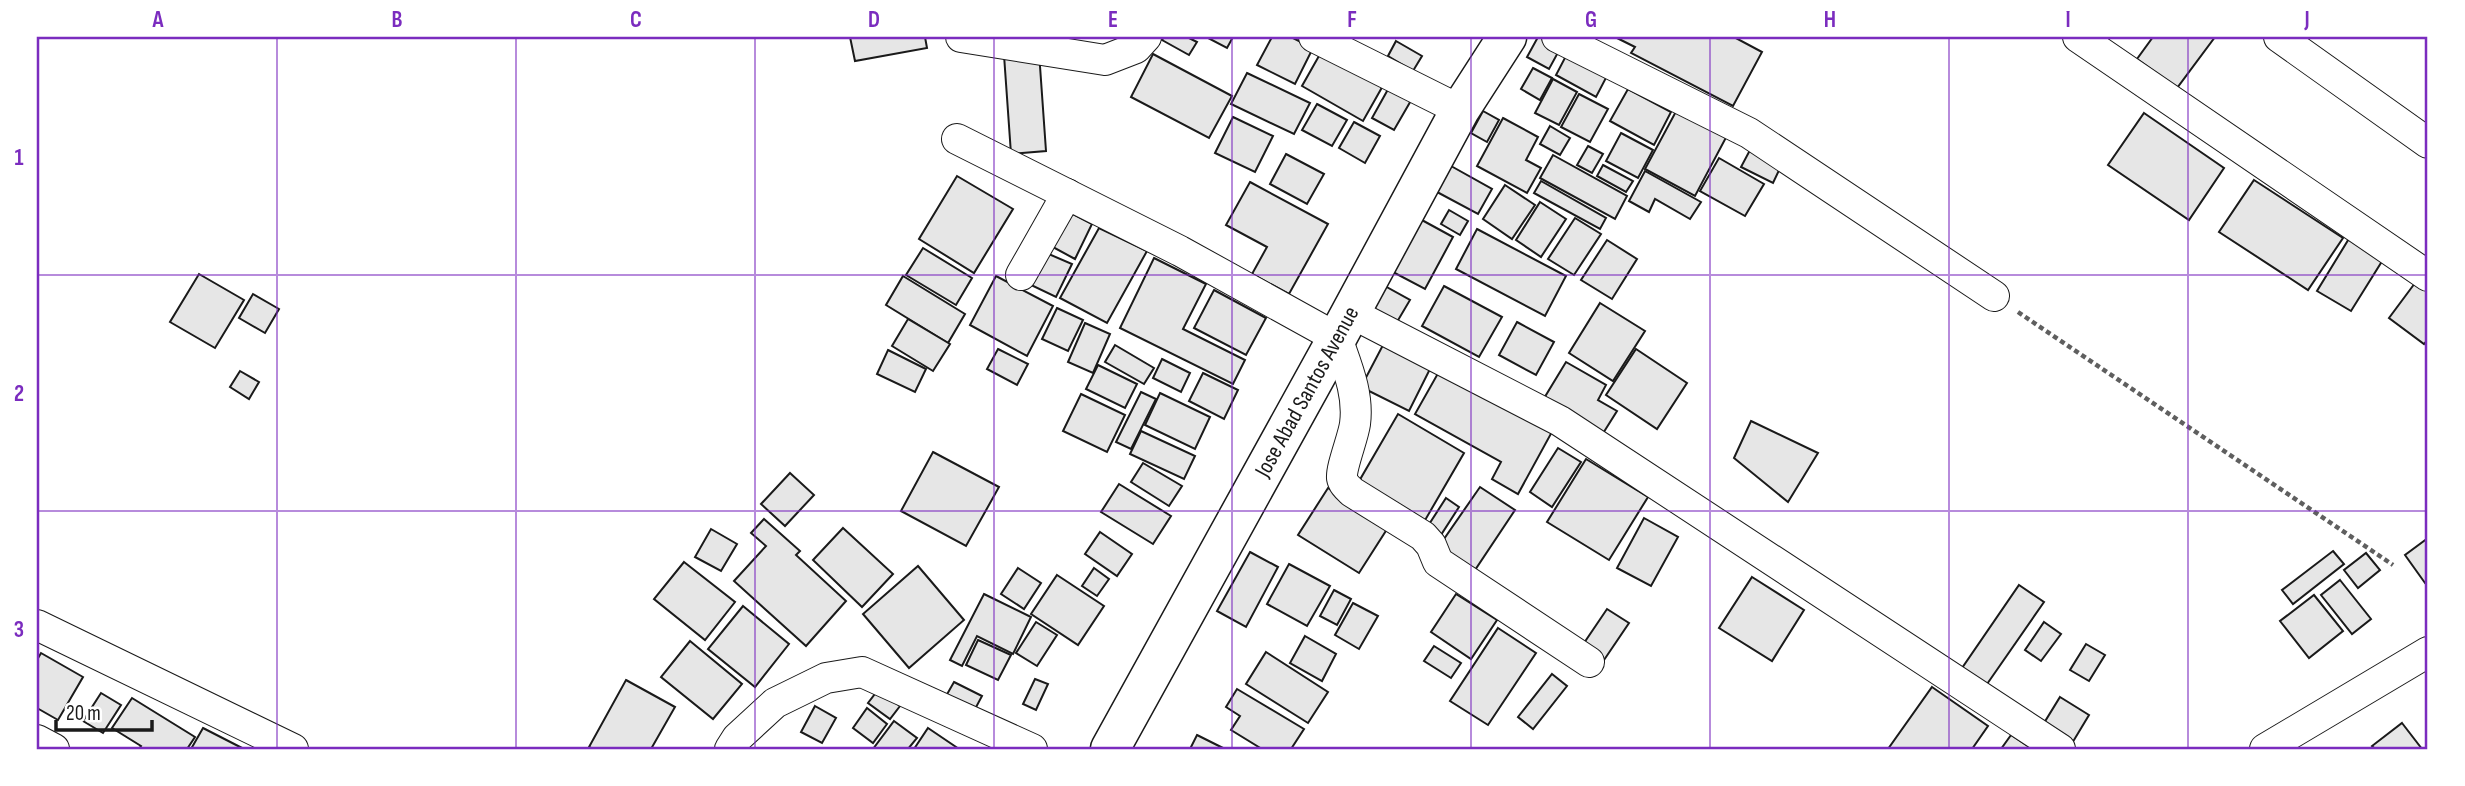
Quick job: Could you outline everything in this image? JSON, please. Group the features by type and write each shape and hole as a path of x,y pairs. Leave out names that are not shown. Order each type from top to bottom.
{"highway":[{"name":"Jose Abad Santos Avenue","path":"1110,749 1460,110 1507,37"}],"street":[{"path":"961,37 1105,60 1136,48 1146,37"},
{"path":"1314,37 1460,110"},
{"path":"1557,37 1749,133 1994,296"},
{"path":"2078,37 2428,276"},
{"path":"2279,37 2428,143"},
{"path":"957,139 1180,251 1560,421 2060,749"},
{"path":"1021,275 1067,194"},
{"path":"1344,326 1356,408 1355,427 1342,478 1346,486 1423,536 1431,545 1438,562 1589,662"},
{"path":"37,625 293,749"},
{"path":"2265,749 2428,652"},
{"path":"730,749 737,738 775,703 826,678 862,672 1032,749"},
{"path":"37,740 54,749"}],"path":[{"path":"1994,296 2393,565"}],"building":[{"path":"850,37 925,37 927,48 855,61"},
{"path":"1164,37 1187,37 1197,42 1189,55 1162,40"},
{"path":"1209,37 1233,37 1227,48"},
{"path":"1272,37 1291,37 1313,48 1295,84 1257,65"},
{"path":"1538,37 1561,47 1549,69 1527,57"},
{"path":"1615,37 1734,37 1762,52 1733,106 1631,53 1635,47"},
{"path":"2153,37 2215,37 2177,88 2137,59"},
{"path":"1396,41 1422,56 1413,71 1388,56"},
{"path":"1324,47 1385,82 1363,121 1302,86"},
{"path":"1039,52 1046,151 1011,154 1004,55"},
{"path":"1568,52 1608,74 1596,97 1556,75"},
{"path":"1153,54 1232,96 1209,138 1131,97"},
{"path":"1533,68 1552,78 1540,100 1521,89"},
{"path":"1247,73 1310,103 1294,134 1231,104"},
{"path":"1553,79 1577,92 1559,125 1535,113"},
{"path":"1391,84 1413,97 1394,130 1372,118"},
{"path":"1628,89 1671,112 1654,145 1610,121"},
{"path":"1579,94 1608,109 1590,142 1561,127"},
{"path":"1317,104 1347,120 1332,146 1302,130"},
{"path":"1680,104 1730,130 1695,196 1645,169"},
{"path":"1483,111 1499,120 1487,142 1471,133"},
{"path":"2144,113 2224,168 2189,220 2108,165"},
{"path":"1233,117 1273,136 1255,172 1215,153"},
{"path":"1503,118 1538,137 1526,160 1541,168 1527,193 1477,166"},
{"path":"1354,122 1380,136 1365,163 1339,148"},
{"path":"1550,126 1570,138 1560,155 1540,144"},
{"path":"1621,133 1653,150 1638,178 1606,161"},
{"path":"1588,146 1603,154 1592,173 1577,165"},
{"path":"1750,150 1781,166 1773,183 1741,167"},
{"path":"1286,154 1324,174 1307,204 1270,184"},
{"path":"1553,155 1627,196 1615,219 1540,178"},
{"path":"1719,158 1764,184 1745,216 1700,191"},
{"path":"1603,165 1633,181 1626,192 1597,176"},
{"path":"1451,166 1492,189 1478,214 1437,192"},
{"path":"1645,171 1701,202 1690,219 1655,199 1649,212 1629,201"},
{"path":"957,176 1013,209 974,273 919,239"},
{"path":"2254,180 2343,238 2308,290 2219,232"},
{"path":"1541,181 1606,218 1600,229 1534,193"},
{"path":"1250,182 1328,224 1289,294 1252,274 1267,247 1226,225"},
{"path":"1505,185 1535,205 1512,239 1483,219"},
{"path":"1540,202 1566,219 1541,257 1516,240"},
{"path":"1449,210 1468,221 1460,235 1441,224"},
{"path":"1069,212 1092,224 1075,259 1051,246"},
{"path":"1575,218 1601,234 1574,275 1548,259"},
{"path":"1420,219 1453,237 1425,289 1391,271"},
{"path":"1099,228 1147,251 1107,323 1060,298"},
{"path":"1477,229 1566,276 1545,316 1456,269"},
{"path":"2350,237 2384,258 2351,311 2317,291"},
{"path":"1607,240 1637,259 1612,299 1581,280"},
{"path":"923,248 972,278 956,305 906,275"},
{"path":"1044,252 1072,264 1056,297 1029,284"},
{"path":"1154,258 1206,284 1183,329 1245,360 1233,384 1120,328"},
{"path":"199,274 244,300 215,348 170,322"},
{"path":"903,276 965,314 948,343 886,305"},
{"path":"996,276 1053,306 1027,356 970,325"},
{"path":"1374,280 1410,300 1397,322 1362,303"},
{"path":"2415,283 2428,292 2428,339 2424,344 2389,318"},
{"path":"1444,286 1502,317 1479,357 1422,326"},
{"path":"1214,290 1266,318 1246,355 1194,328"},
{"path":"253,294 279,309 265,333 239,318"},
{"path":"1600,303 1645,331 1613,381 1569,353"},
{"path":"1057,308 1083,320 1068,351 1042,339"},
{"path":"908,319 950,344 933,371 892,346"},
{"path":"1517,322 1554,342 1536,375 1499,355"},
{"path":"1085,323 1110,334 1093,373 1068,362"},
{"path":"1115,345 1154,368 1144,384 1105,362"},
{"path":"1383,345 1430,369 1409,411 1361,387"},
{"path":"998,349 1028,364 1017,385 987,369"},
{"path":"1636,349 1687,383 1657,429 1606,395"},
{"path":"888,350 926,369 915,392 877,374"},
{"path":"1162,359 1190,373 1181,392 1153,378"},
{"path":"1566,362 1606,385 1598,400 1617,411 1602,435 1543,400"},
{"path":"1098,365 1137,384 1125,408 1086,389"},
{"path":"1441,368 1553,430 1518,494 1492,479 1501,462 1415,414"},
{"path":"240,371 259,382 249,399 230,387"},
{"path":"1203,373 1238,390 1224,419 1189,401"},
{"path":"1141,392 1156,399 1131,449 1116,442"},
{"path":"1160,393 1210,417 1195,449 1145,425"},
{"path":"1081,394 1125,415 1107,452 1063,431"},
{"path":"1398,414 1464,453 1424,522 1358,483"},
{"path":"1751,421 1818,453 1788,502 1734,458"},
{"path":"1141,431 1195,456 1184,479 1130,454"},
{"path":"1558,448 1581,462 1552,507 1530,492"},
{"path":"933,452 999,487 966,546 901,511"},
{"path":"1586,459 1648,497 1609,560 1547,522"},
{"path":"1143,463 1182,486 1169,506 1131,482"},
{"path":"790,473 814,495 785,526 761,504"},
{"path":"1119,484 1171,516 1153,544 1101,512"},
{"path":"1480,487 1515,510 1471,576 1435,552"},
{"path":"1328,488 1389,526 1359,573 1298,535"},
{"path":"1446,498 1459,507 1439,538 1426,529"},
{"path":"1644,518 1678,537 1651,586 1617,568"},
{"path":"764,519 800,551 796,555 846,601 806,646 734,581 766,546 751,533"},
{"path":"843,528 893,574 862,607 813,560"},
{"path":"711,529 737,544 721,571 695,557"},
{"path":"1100,532 1132,554 1117,576 1085,554"},
{"path":"2428,538 2428,581 2425,583 2405,555"},
{"path":"2333,551 2344,564 2293,604 2282,590"},
{"path":"1250,552 1278,567 1246,627 1217,611"},
{"path":"2366,553 2380,570 2358,588 2344,570"},
{"path":"684,562 735,602 705,640 654,599"},
{"path":"1289,564 1330,586 1307,626 1267,604"},
{"path":"918,566 964,620 909,668 863,614"},
{"path":"1018,568 1041,583 1024,609 1001,594"},
{"path":"1094,568 1109,579 1097,596 1082,586"},
{"path":"1057,575 1104,606 1078,645 1031,614"},
{"path":"1752,577 1804,610 1772,661 1719,628"},
{"path":"2340,580 2371,619 2352,634 2321,595"},
{"path":"2019,585 2044,602 1985,687 1960,671"},
{"path":"1334,590 1351,599 1337,625 1320,616"},
{"path":"984,594 1031,617 1013,654 977,636 962,666 950,660"},
{"path":"1456,594 1497,620 1471,659 1431,632"},
{"path":"2314,595 2343,631 2309,658 2280,621"},
{"path":"1353,603 1378,616 1359,649 1335,635"},
{"path":"743,606 789,644 755,687 708,649"},
{"path":"1607,609 1629,623 1602,663 1580,649"},
{"path":"1036,622 1057,635 1037,666 1016,653"},
{"path":"2044,622 2061,634 2041,661 2025,650"},
{"path":"1498,628 1536,653 1488,725 1450,701"},
{"path":"1305,636 1336,654 1322,681 1290,663"},
{"path":"978,640 1011,655 998,680 966,665"},
{"path":"690,641 742,684 713,719 661,677"},
{"path":"2086,644 2105,655 2089,681 2070,670"},
{"path":"1434,646 1461,663 1451,678 1424,661"},
{"path":"1266,652 1328,692 1308,723 1246,684"},
{"path":"41,653 83,677 58,720 37,708 37,660"},
{"path":"1552,674 1567,686 1533,729 1518,717"},
{"path":"1035,679 1048,684 1036,710 1023,704"},
{"path":"626,680 675,707 651,749 589,747"},
{"path":"954,682 982,696 974,711 946,696"},
{"path":"1932,687 1988,726 1972,749 1888,749"},
{"path":"1237,689 1304,729 1291,749 1262,749 1231,730 1240,716 1226,707"},
{"path":"878,690 900,706 890,719 868,703"},
{"path":"101,693 121,705 103,733 83,721"},
{"path":"2060,697 2089,715 2071,745 2041,728"},
{"path":"132,698 195,737 187,749 139,749 141,746 112,728"},
{"path":"815,706 836,718 822,743 801,732"},
{"path":"867,708 887,724 873,743 853,728"},
{"path":"894,721 917,738 908,749 873,749"},
{"path":"2402,723 2422,749 2375,749 2372,746"},
{"path":"203,728 244,749 191,749"},
{"path":"928,728 959,749 914,749"},
{"path":"1197,735 1225,749 1190,749"},
{"path":"2011,735 2032,749 2001,749"}]}
